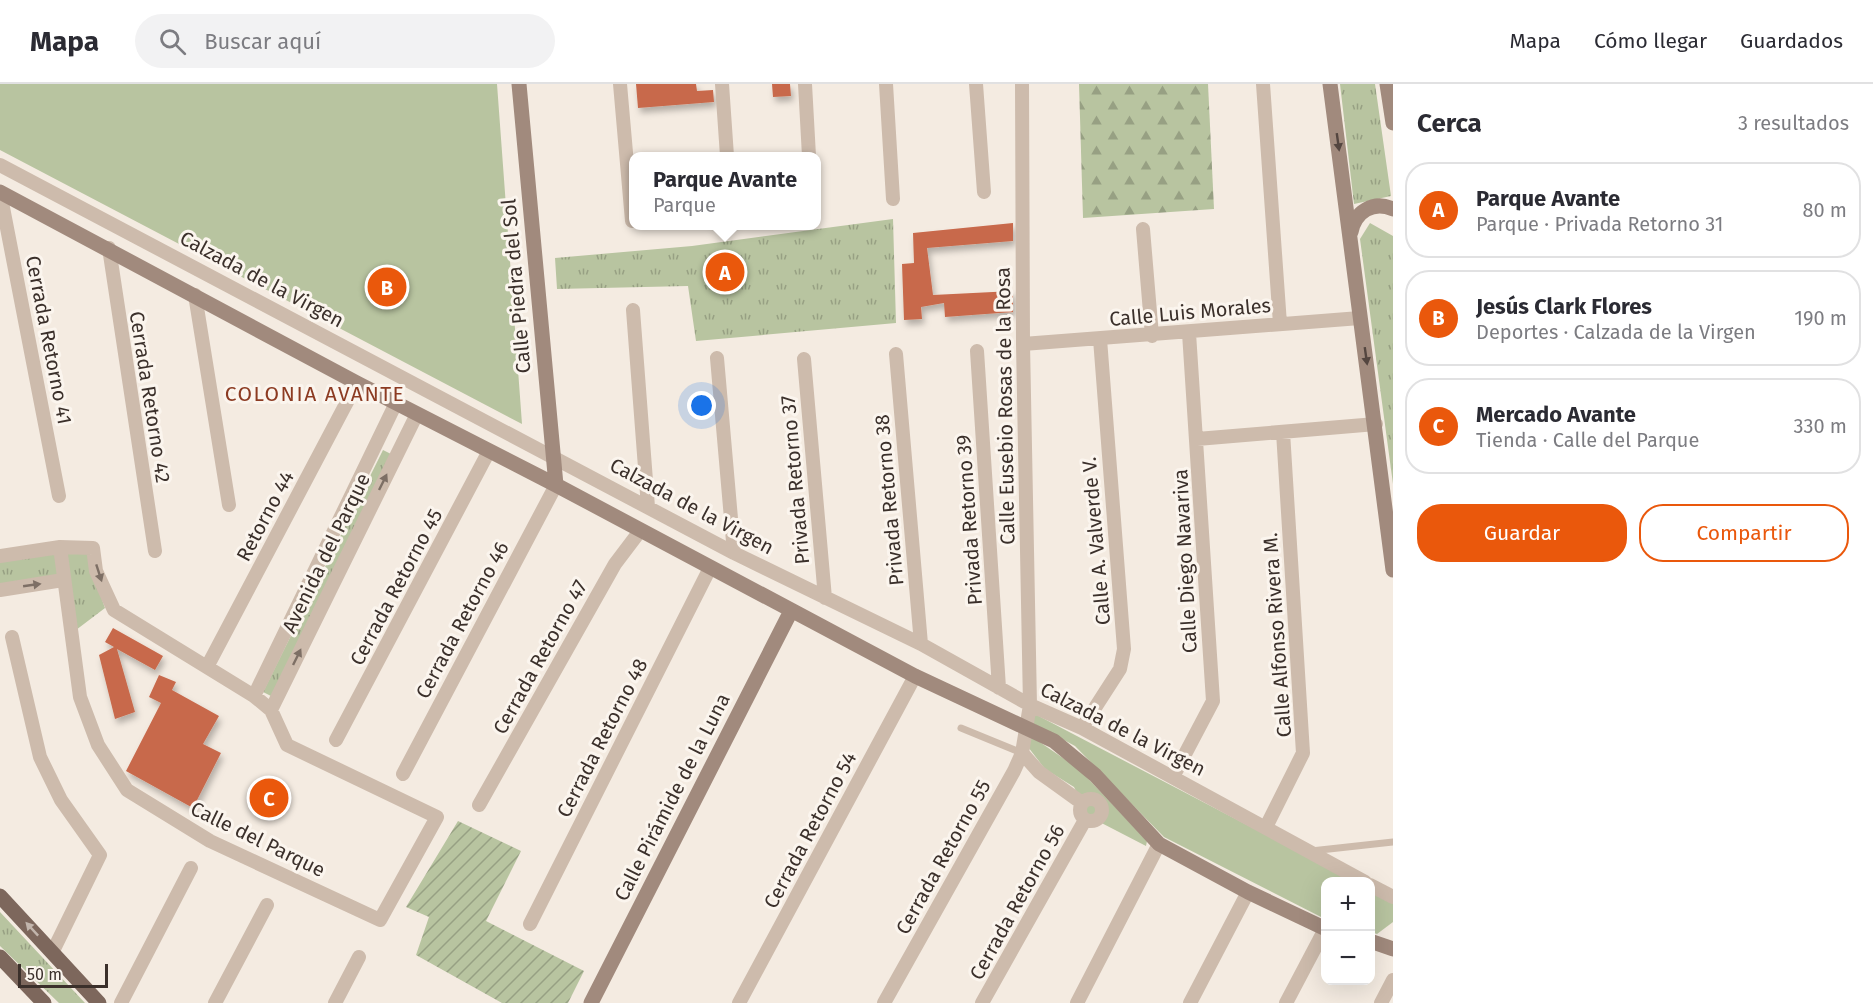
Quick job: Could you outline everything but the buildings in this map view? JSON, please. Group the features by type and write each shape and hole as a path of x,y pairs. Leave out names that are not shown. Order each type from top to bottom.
{"main road":[{"name":"Calle Piedra del Sol","path":"519,84 556,485"},
{"path":"1330,84 1376,424 1393,570"},
{"path":"1388,84 1393,123"},
{"path":"0,192 357,383 556,485 915,676 1054,741 1095,776 1159,844 1248,892 1321,927"},
{"path":"1351,238 1355,220 1363,211 1375,206 1393,209"},
{"name":"Calle Pirámide de la Luna","path":"591,1003 791,611"},
{"path":"0,896 99,1003"},
{"path":"1381,944 1393,932"},
{"path":"0,957 7,972 44,1003"}],"street":[{"path":"620,84 629,187"},
{"path":"722,84 727,152"},
{"path":"805,84 809,152"},
{"path":"886,84 893,199"},
{"path":"976,84 984,192"},
{"name":"Calle Eusebio Rosas de la Rosa","path":"1022,84 1023,344 1030,705 1025,727"},
{"path":"1263,84 1280,324"},
{"name":"Calzada de la Virgen","path":"0,165 734,553 921,644 1030,705 1082,728 1356,877"},
{"name":"Cerrada Retorno 41","path":"0,192 59,496"},
{"path":"1143,229 1152,336"},
{"name":"Cerrada Retorno 42","path":"108,248 155,551"},
{"path":"195,295 229,506"},
{"path":"633,310 648,507"},
{"name":"Calle Luis Morales","path":"1023,344 1152,336 1360,318"},
{"name":"Calle Diego Navariva","path":"1173,777 1213,701 1189,333"},
{"name":"Calle A. Valverde V.","path":"1082,728 1120,669 1124,649 1100,339"},
{"name":"Privada Retorno 39","path":"977,351 999,688"},
{"name":"Privada Retorno 38","path":"896,354 921,644"},
{"path":"717,358 734,553"},
{"name":"Privada Retorno 37","path":"804,359 825,598"},
{"name":"Retorno 44","path":"207,667 357,383"},
{"name":"Avenida del Parque","path":"254,696 396,403"},
{"name":"Avenida del Parque","path":"271,710 417,414"},
{"path":"1197,439 1376,424"},
{"name":"Calle Alfonso Rivera M.","path":"1266,827 1303,753 1283,432"},
{"name":"Cerrada Retorno 45","path":"336,740 489,452"},
{"name":"Cerrada Retorno 46","path":"403,774 556,485"},
{"name":"Cerrada Retorno 47","path":"479,805 615,564 640,531"},
{"path":"0,556 60,547 93,548 96,570 114,610 254,696 271,710"},
{"name":"Calle del Parque","path":"60,547 80,697 98,745 127,790 210,841 380,920 437,817 287,745 271,710"},
{"name":"Cerrada Retorno 48","path":"530,924 710,568"},
{"path":"0,590 63,580"},
{"path":"12,637 40,757 61,800 100,855 53,951"},
{"name":"Cerrada Retorno 54","path":"739,1003 915,676"},
{"name":"Cerrada Retorno 55","path":"884,1003 1022,753 1025,727"},
{"path":"1022,753 1039,772 1082,803"},
{"path":"1086,800 1096,800 1102,808 1100,818 1095,821 1085,820 1079,812 1082,803 1086,800"},
{"name":"Cerrada Retorno 56","path":"982,1003 1085,820"},
{"path":"1077,1003 1159,844"},
{"path":"121,1003 191,868"},
{"path":"1375,887 1393,897"},
{"path":"1190,1003 1248,892"},
{"path":"215,1003 267,905"},
{"path":"1286,1003 1324,931"},
{"path":"335,1003 359,957"},
{"path":"1382,1003 1393,980"}],"lane":[{"path":"961,728 1022,753"},
{"path":"1309,851 1393,842"}],"green space":[{"path":"0,84 497,84 522,424 0,150"},
{"path":"1079,84 1208,84 1214,209 1083,218"},
{"path":"1340,84 1375,84 1391,196 1354,204"},
{"path":"893,219 896,323 696,341 688,286 557,289 555,258 692,246"},
{"path":"1370,223 1393,236 1393,484 1360,239"},
{"path":"383,450 391,454 271,696 263,692"},
{"path":"57,552 60,578 0,587 0,560"},
{"path":"66,553 90,553 92,571 105,608 76,630"},
{"path":"1031,712 1346,877 1321,877 1321,917 1164,837 1075,746 1027,720"},
{"path":"1028,734 1079,769 1147,841 1146,846 1088,816 1074,787 1045,769 1025,743"},
{"path":"458,821 521,851 486,921 584,971 568,1003 502,1003 416,955 429,917 406,907"},
{"path":"1375,893 1393,902 1393,922 1375,933"},
{"path":"0,912 85,1003 59,1003 0,946"}],"place":[{"name":"Parque Avante","path":"725,272"},
{"name":"Jesús Clark Flores","path":"387,287"},
{"name":"Mercado Avante","path":"269,798"}],"district":[{"name":"COLONIA AVANTE","path":"315,394"}]}
